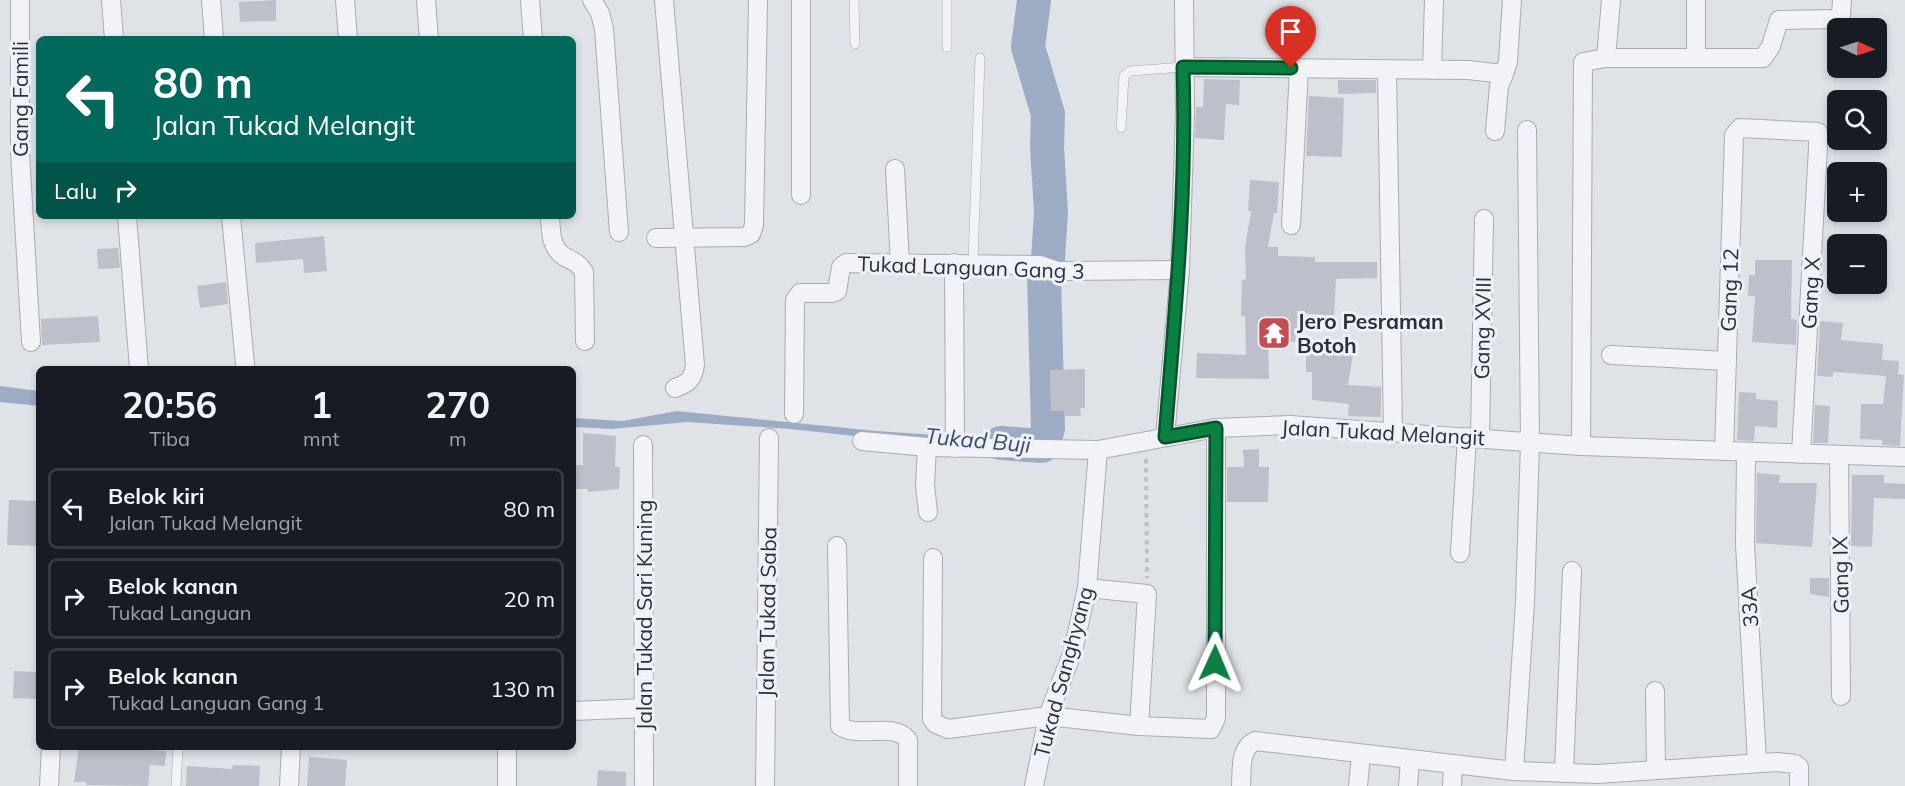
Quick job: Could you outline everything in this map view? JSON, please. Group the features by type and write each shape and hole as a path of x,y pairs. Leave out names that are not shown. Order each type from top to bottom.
{"street":[{"name":"Gang Famili","path":"20,0 20,152 31,342"},
{"path":"111,0 114,36"},
{"path":"211,0 214,36"},
{"path":"345,0 348,36"},
{"path":"426,0 429,36"},
{"path":"530,0 533,36"},
{"path":"592,0 600,12 604,29 619,232"},
{"path":"664,0 695,364 694,376 688,383 675,388"},
{"path":"656,238 744,237 751,234 754,225 758,0"},
{"path":"801,0 801,195"},
{"path":"1165,437 1180,270 1185,123 1184,0"},
{"path":"1432,70 1434,0"},
{"path":"1495,131 1499,86 1508,62 1512,0"},
{"path":"1606,58 1611,0"},
{"path":"1696,0 1696,58"},
{"path":"1581,446 1583,62 1606,58 1763,58 1772,46 1782,19 1836,19 1841,15 1842,0"},
{"path":"1183,67 1432,70 1504,74"},
{"path":"1291,225 1299,69"},
{"path":"1387,70 1393,432"},
{"name":"Gang 12","path":"1724,451 1736,130 1747,128 1818,132"},
{"path":"1514,771 1525,602 1530,442 1527,130"},
{"name":"Gang X","path":"1801,454 1818,132"},
{"path":"895,169 900,262"},
{"path":"127,219 139,366"},
{"path":"231,219 245,364"},
{"path":"550,219 555,247 564,256 581,266 584,272 585,341"},
{"name":"Gang XVIII","path":"1460,554 1474,437 1484,219"},
{"name":"Tukad Languan Gang 3","path":"794,414 794,304 796,296 800,293 832,294 837,291 841,267 846,263 1040,265 1058,271 1180,270"},
{"path":"954,264 955,441"},
{"path":"1611,355 1727,361"},
{"name":"Jalan Tukad Melangit","path":"862,441 927,447 955,441 1098,450 1216,428 1290,424 1581,446 1905,457"},
{"path":"933,558 932,719 936,724 948,729 1048,716 1139,726 1211,729 1216,718 1216,428"},
{"name":"Jalan Tukad Saba","path":"765,786 769,438"},
{"name":"Jalan Tukad Sari Kuning","path":"643,445 644,786"},
{"path":"927,447 925,485 928,512"},
{"name":"Tukad Sanghyang","path":"1034,786 1048,716 1073,651 1087,588 1098,450"},
{"name":"33A","path":"1746,452 1745,544 1756,762"},
{"name":"Gang IX","path":"1839,455 1841,696"},
{"path":"837,546 840,726 848,732 894,732 904,735 908,740 908,786"},
{"path":"1564,773 1572,571"},
{"path":"1087,588 1147,594 1139,726"},
{"path":"1654,691 1656,770"},
{"path":"576,711 645,708"},
{"path":"1241,786 1243,753 1247,744 1254,741 1410,761 1514,771 1539,779 1564,773 1596,780 1656,770 1756,762 1795,764 1801,775 1799,786"},
{"path":"49,786 51,750"},
{"path":"289,786 291,750"},
{"path":"507,750 507,786"},
{"path":"1358,786 1361,755"},
{"path":"1408,786 1410,761"},
{"path":"1452,786 1453,765"}],"lane":[{"path":"854,0 855,44"},
{"path":"947,0 947,46"},
{"path":"973,264 980,58"},
{"path":"1122,128 1124,76 1130,71 1183,67"},
{"path":"176,786 178,750"}],"path":[{"path":"1146,441 1147,594"}],"water":[{"path":"0,386 36,391 36,406 0,402"},
{"path":"677,411 876,431 1055,443 909,442 790,429 687,422 612,429 576,427 576,418 623,421"}],"building":[{"path":"276,0 276,21 240,22 239,2"},
{"path":"1204,79 1240,80 1239,105 1226,104 1224,140 1195,138 1196,107 1203,107"},
{"path":"1338,80 1376,80 1376,93 1338,94"},
{"path":"1309,96 1344,98 1342,157 1306,156"},
{"path":"1250,180 1279,182 1277,213 1274,213 1268,247 1278,247 1278,256 1315,257 1315,262 1377,262 1377,278 1336,279 1334,316 1301,313 1302,341 1268,343 1269,379 1196,378 1197,353 1246,355 1245,316 1241,316 1242,279 1246,280 1245,247 1251,211 1248,211"},
{"path":"324,236 327,271 304,273 303,259 256,263 255,243"},
{"path":"118,248 120,268 98,269 97,249"},
{"path":"1755,260 1792,260 1791,319 1797,320 1796,345 1752,342 1755,296 1748,296 1749,275 1755,275"},
{"path":"226,282 228,304 200,308 197,286"},
{"path":"98,316 100,342 42,345 41,319"},
{"path":"1820,321 1843,323 1841,340 1883,344 1882,360 1899,361 1898,374 1904,375 1900,446 1882,445 1882,440 1860,439 1861,404 1883,404 1886,376 1833,372 1833,377 1817,376"},
{"path":"1306,352 1353,354 1348,385 1381,387 1381,417 1348,416 1349,404 1312,400 1312,372 1306,372"},
{"path":"1085,369 1085,408 1080,408 1081,416 1064,416 1064,411 1051,411 1050,370"},
{"path":"1739,392 1756,393 1756,399 1778,401 1777,428 1755,426 1754,441 1737,440"},
{"path":"1815,405 1830,406 1828,443 1813,443"},
{"path":"583,433 616,436 615,467 620,467 619,489 588,492 588,489 576,489 576,465 583,465"},
{"path":"1259,449 1259,467 1269,467 1268,502 1227,502 1227,467 1244,467 1243,450"},
{"path":"1757,473 1780,475 1779,483 1817,483 1812,547 1756,543"},
{"path":"1852,475 1884,475 1884,483 1905,484 1905,499 1874,498 1872,547 1851,546"},
{"path":"9,500 36,501 36,546 7,545"},
{"path":"1810,578 1829,578 1829,597 1810,594"},
{"path":"14,671 36,672 36,699 13,698"},
{"path":"79,750 166,751 165,766 150,765 148,786 86,785 86,782 74,782"},
{"path":"309,757 347,760 345,786 307,786"},
{"path":"233,765 260,766 259,786 186,786 187,766 232,769"},
{"path":"598,770 626,772 626,786 597,786"}],"waterway":[{"name":"Tukad Buji","path":"1001,443 1042,446 1048,429 1044,275 1048,259 1051,212 1047,147 1048,114 1028,47 1034,0"}],"place":[{"name":"Jero Pesraman Botoh","path":"1274,333"}],"route":[{"path":"1215,663 1216,428 1165,437 1180,270 1185,112 1183,67 1291,68"}]}
